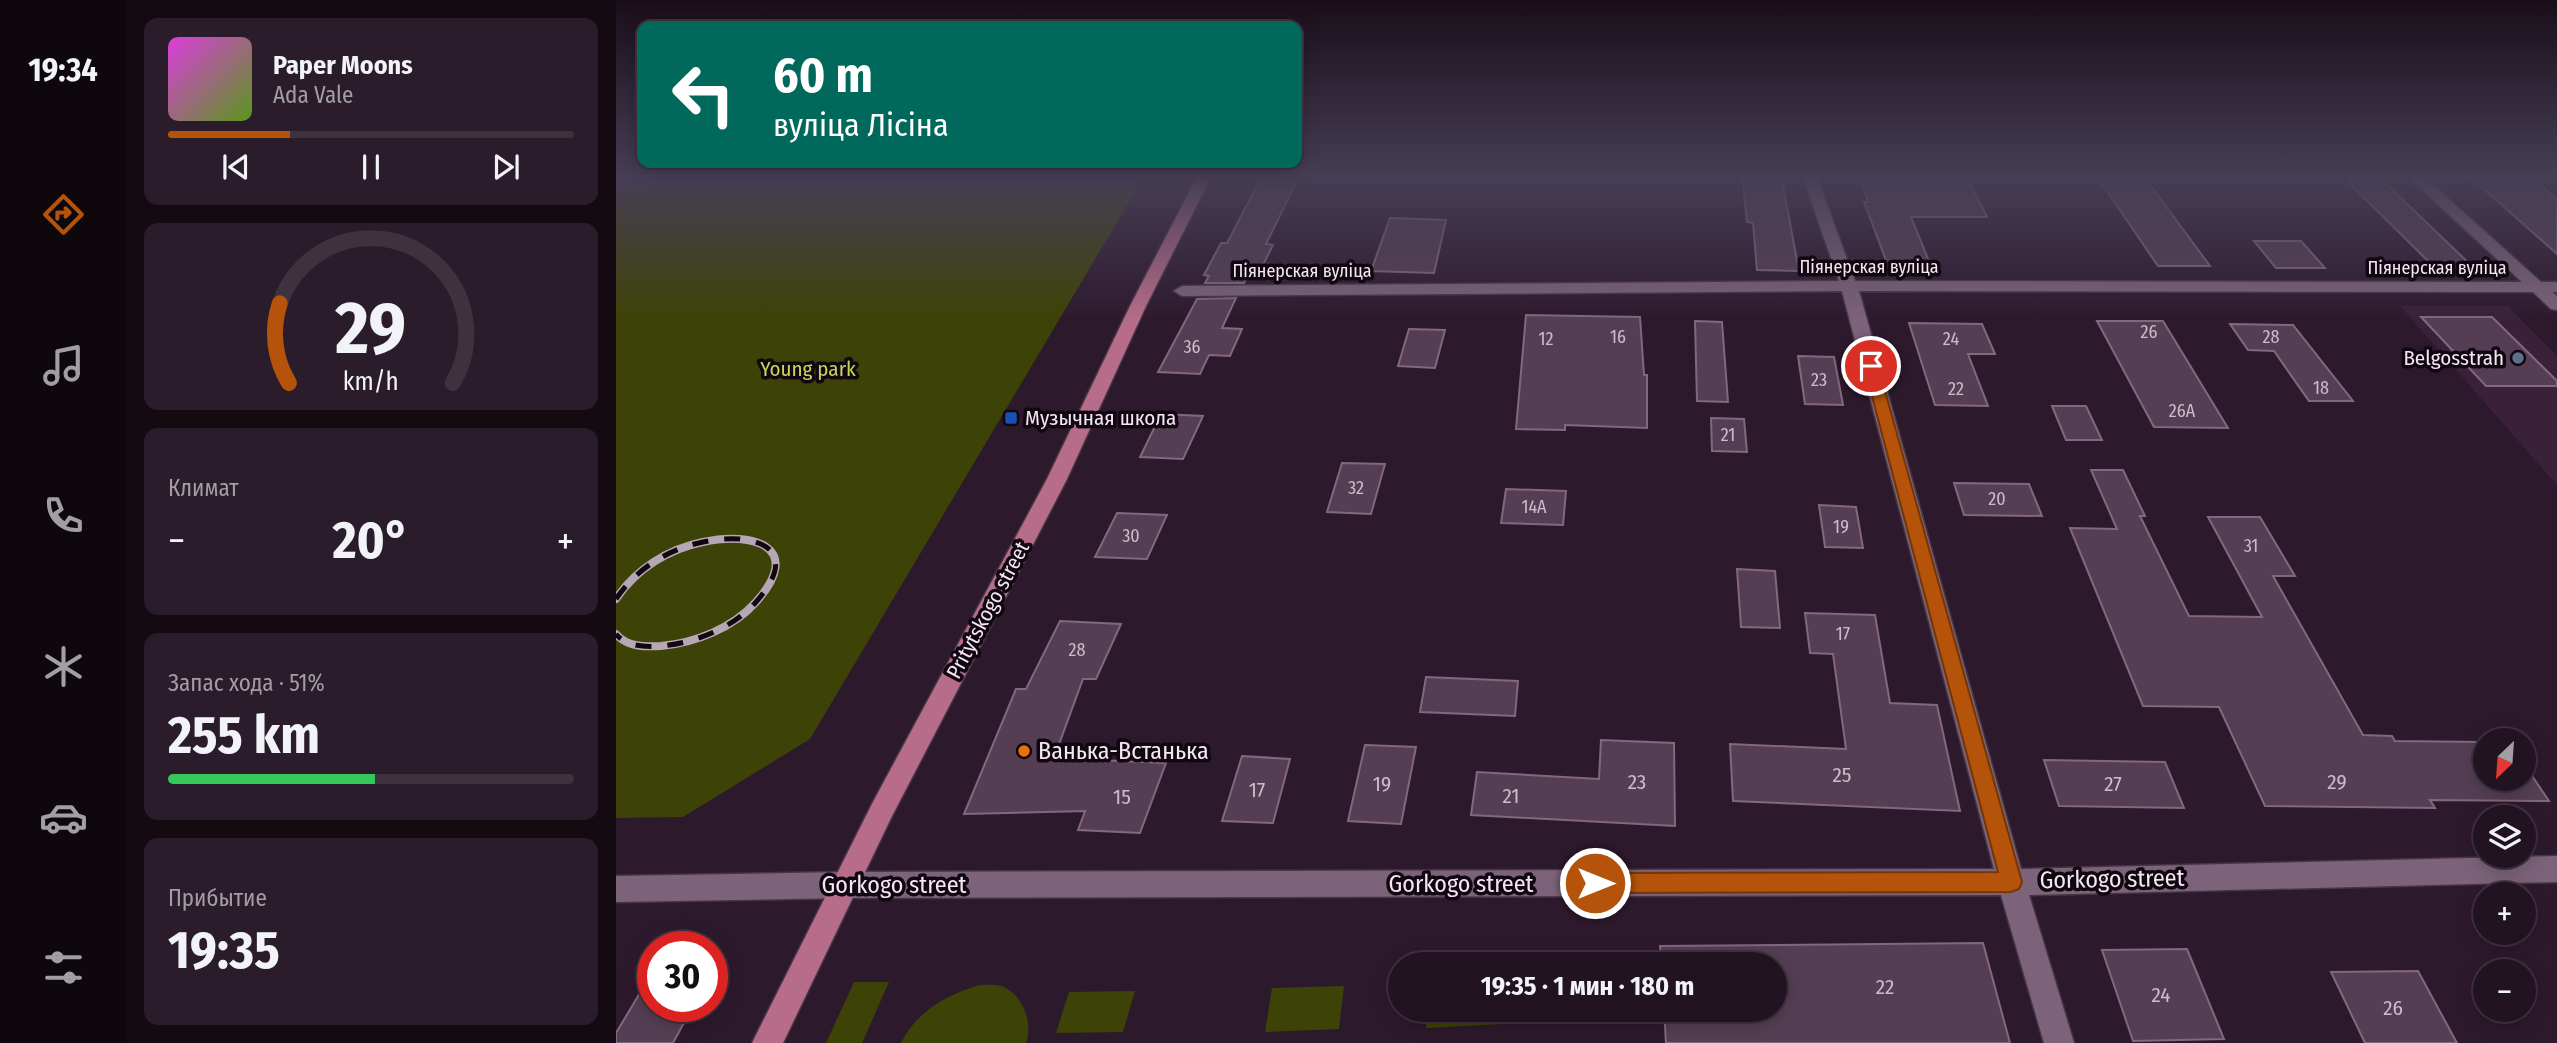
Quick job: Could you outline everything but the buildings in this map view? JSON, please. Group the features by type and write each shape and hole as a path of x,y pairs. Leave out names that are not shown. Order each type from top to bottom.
{"main road":[{"name":"Pritytskogo street","path":"767,1043 845,885 1057,479 1138,306 1180,224"}],"street":[{"path":"1827,224 1849,286 2011,882 2059,1043"},
{"path":"2467,224 2557,305"},
{"name":"Піянерская вуліца","path":"1182,291 1849,286 2557,287"},
{"name":"Gorkogo street","path":"616,889 845,885 2011,882 2557,869"}],"shaded area":[{"path":"2400,306 2508,306 2557,356 2557,485"}],"green space":[{"name":"Young park","path":"616,224 1116,224 810,739 683,817 616,818"},
{"path":"854,982 889,982 862,1043 826,1043"},
{"path":"980,985 1002,986 1017,997 1027,1019 1026,1043 901,1043 916,1021 934,1005"},
{"path":"1344,986 1339,1029 1265,1032 1272,988"},
{"path":"1135,991 1123,1032 1056,1033 1069,992"},
{"path":"1426,1022 1502,1022 1502,1024 1426,1028"}],"railway":[{"path":"616,599 643,570 665,555 690,545 739,539 767,547 774,556 775,568 770,583 756,602 725,627 713,633 687,642 655,646 631,644 616,634"}],"place":[{"name":"Belgosstrah","path":"2518,358"},
{"name":"Музычная школа","path":"1011,418"},
{"name":"Ванька-Встанька","path":"1024,751"}],"route":[{"path":"1595,883 2011,882 1871,366"}]}
